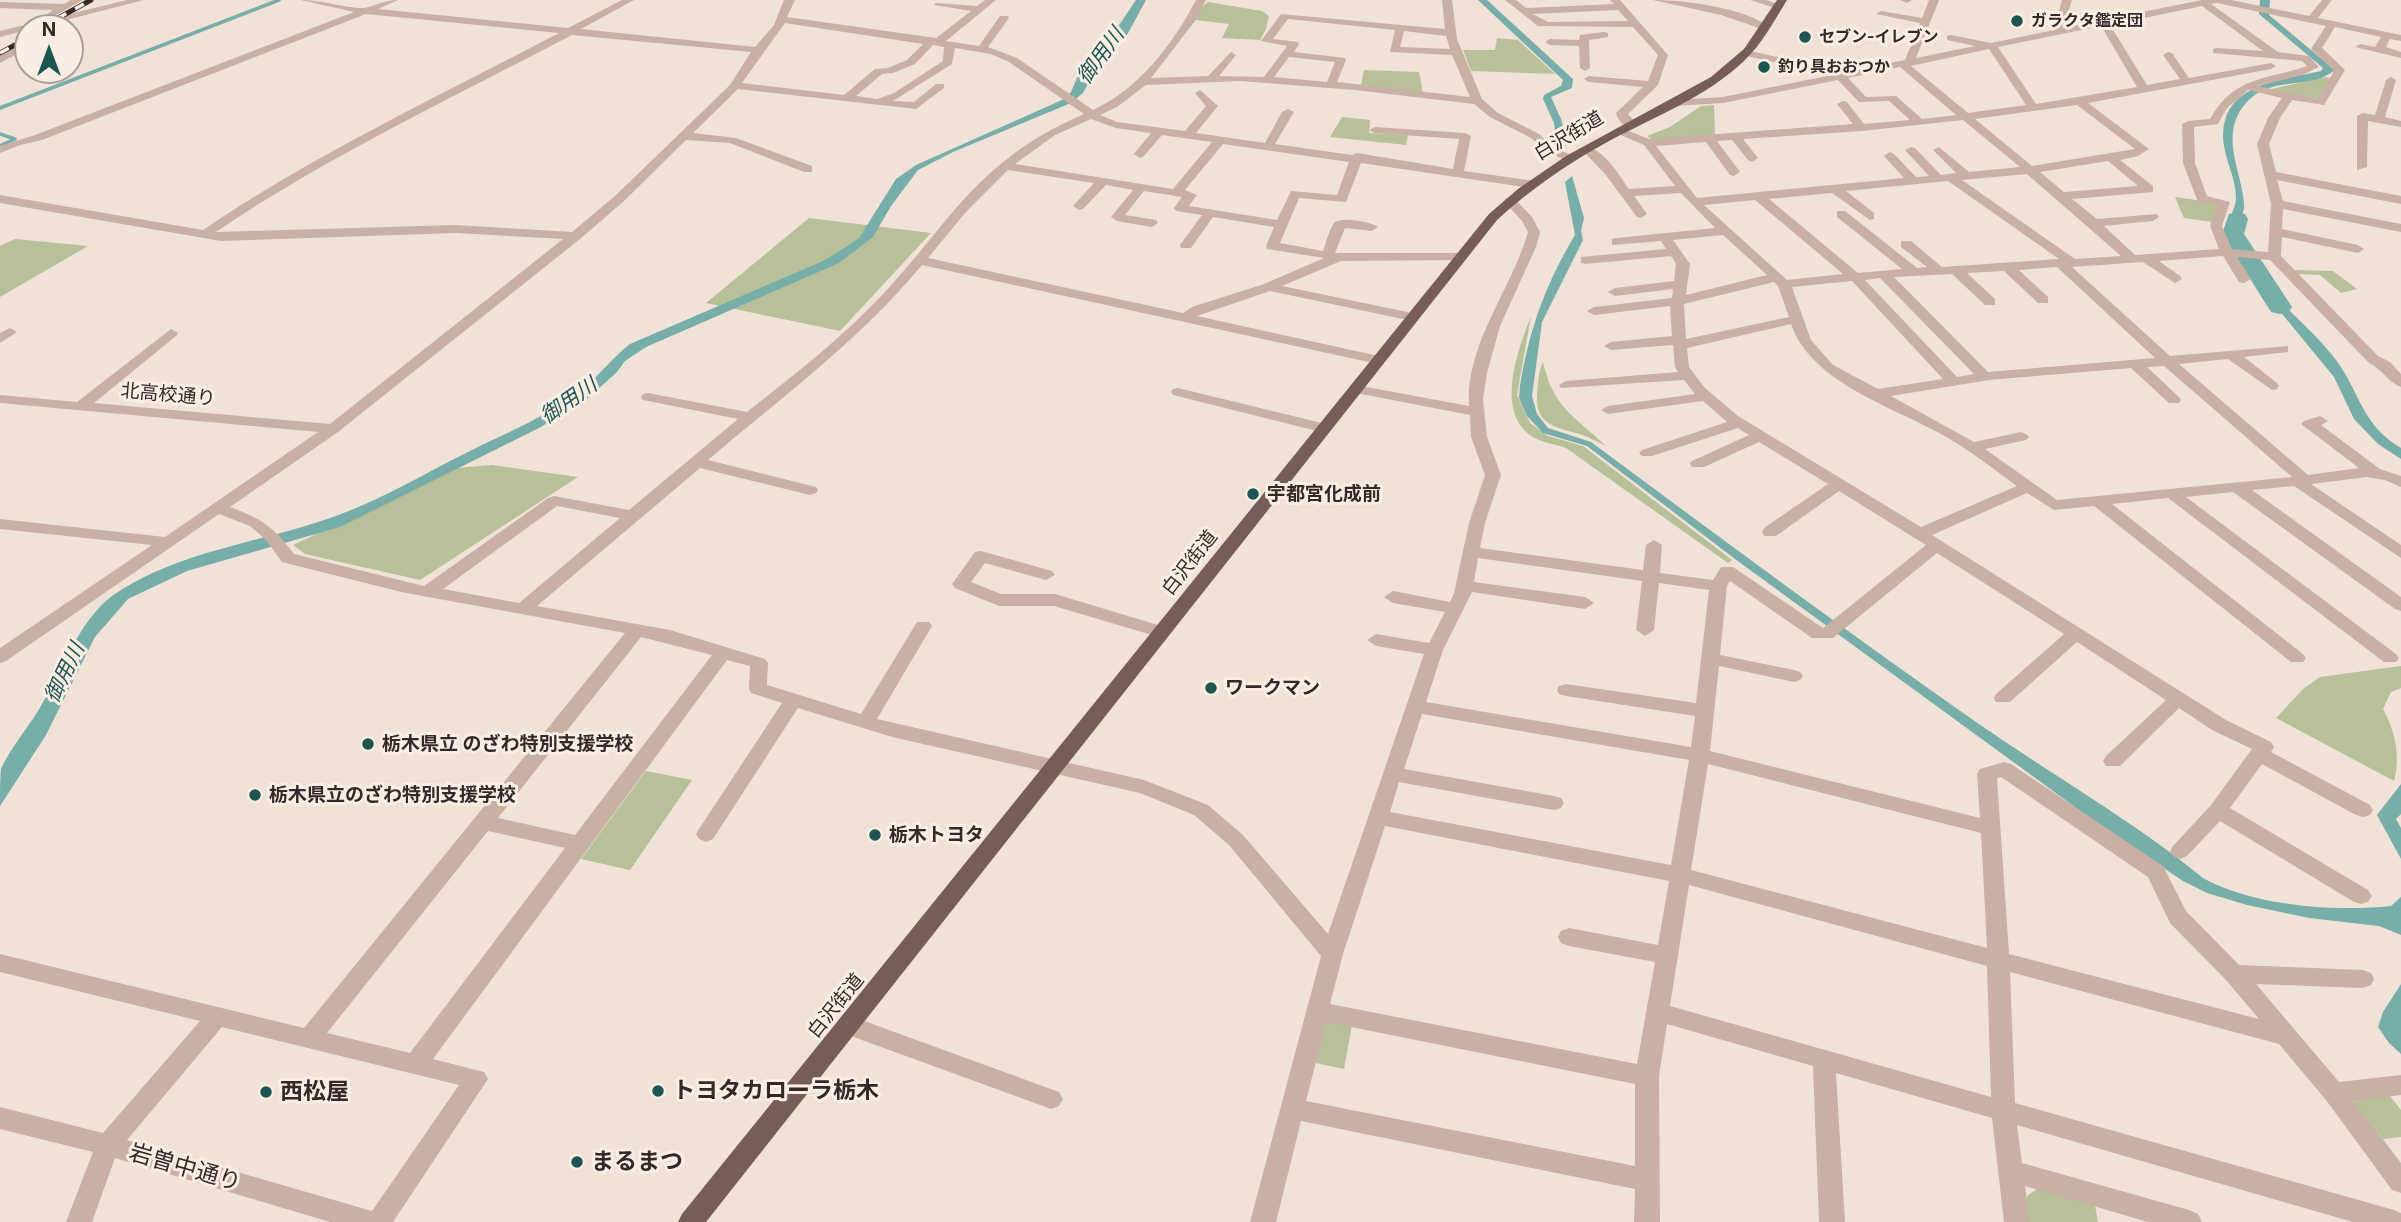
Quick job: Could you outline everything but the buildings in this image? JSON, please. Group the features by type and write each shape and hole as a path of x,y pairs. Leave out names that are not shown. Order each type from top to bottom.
{"main road":[{"name":"白沢街道","path":"691,1222 1412,317 1510,201 1570,158 1675,103 1721,75 1746,53 1780,3"}],"street":[{"path":"52,14 78,0"},
{"path":"82,14 108,0"},
{"path":"82,14 139,0"},
{"path":"306,0 365,11 758,50"},
{"path":"0,150 17,142 38,138 393,0"},
{"path":"204,235 291,180 629,0"},
{"path":"0,657 333,429 575,236 620,198 735,85 758,50 779,26 790,0"},
{"path":"846,98 879,71 890,71 911,62 991,0"},
{"path":"523,609 749,417 812,368 888,297 961,210 1005,166 1051,133 1114,105 1143,82 1191,19 1201,0 1193,0"},
{"path":"1447,0 1446,16 1450,33 1477,101 1494,115 1570,158"},
{"path":"1510,0 1538,23 1548,25 1635,24"},
{"path":"1551,0 1558,9"},
{"path":"1658,0 1723,12 1765,27"},
{"path":"1755,0 1780,3"},
{"path":"1905,63 1934,0"},
{"path":"2059,32 2058,27 2067,0"},
{"path":"1675,103 1723,100 2104,23 2117,15 2205,4 2217,0 2401,38"},
{"path":"2311,20 2327,0"},
{"path":"1290,4 1286,16 1266,41 1294,44"},
{"path":"1523,10 1618,4 1663,55 1660,74 1653,85 1622,113 1626,128 1648,143 1694,202 1781,281 1804,341 1828,368 1879,393 1972,447 2054,505 2301,481 2374,471 2389,473 2401,482"},
{"path":"2205,4 2274,55"},
{"path":"0,5 65,7"},
{"path":"939,5 976,9"},
{"path":"1881,14 1925,21"},
{"path":"1286,16 1450,33"},
{"path":"982,49 1004,18"},
{"path":"780,19 982,49 1013,60 1100,120 1116,125 1531,184"},
{"path":"2104,23 2144,90"},
{"path":"2244,86 2320,103 2340,70 2316,49 2332,24"},
{"path":"1400,29 1394,50 1457,52"},
{"path":"2000,33 2028,38"},
{"path":"1267,80 1302,34"},
{"path":"1643,34 1584,37 1587,74 1653,85"},
{"path":"2360,47 2379,51 2387,35"},
{"path":"1951,37 1992,46 2034,108"},
{"path":"878,102 898,95 948,62 940,41"},
{"path":"1550,41 1584,43"},
{"path":"2380,48 2401,55"},
{"path":"1746,53 1843,75 1863,100 1892,98 1920,123"},
{"path":"1286,54 1341,60 1331,85"},
{"path":"1211,79 1231,55"},
{"path":"2168,55 2187,82"},
{"path":"1648,143 1920,123 2080,102 2272,64 2219,56 2274,55 2305,58 2314,67 2244,86 2222,103 2214,122 2188,124 2189,163 2202,199 2224,202 2216,226 2227,252 2244,279"},
{"path":"1905,63 2094,223 2132,259"},
{"path":"2379,119 2391,79"},
{"path":"1143,82 1267,80 1477,101"},
{"path":"735,85 916,106 940,86"},
{"path":"1189,134 1212,106 1200,93"},
{"path":"2386,96 2401,99"},
{"path":"2274,257 2277,204 2263,144 2274,118 2288,97"},
{"path":"1694,202 2029,170 2134,154 2143,149 2080,102"},
{"path":"1843,104 1862,128"},
{"path":"1269,145 1288,112"},
{"path":"2361,167 2363,116 2401,124"},
{"path":"1140,153 1160,130"},
{"path":"1375,130 1465,136 1458,172"},
{"path":"683,136 732,139 808,169"},
{"path":"1735,137 1752,158"},
{"path":"1177,193 1222,138"},
{"path":"1709,139 1734,172"},
{"path":"1587,149 1604,161 1641,214"},
{"path":"1911,150 1945,178 2066,262 2167,361 2301,481 2401,553"},
{"path":"1939,150 1966,176"},
{"path":"1891,156 1913,181"},
{"path":"2061,196 2150,189 2110,157"},
{"path":"1357,158 1342,199 1295,194 1272,246 1334,256 1461,256"},
{"path":"1005,166 1191,195 1180,208 1282,225"},
{"path":"2270,175 2401,200"},
{"path":"1079,206 1103,181"},
{"path":"1141,187 1117,217 1152,223"},
{"path":"1624,193 1684,189"},
{"path":"1835,189 1870,216"},
{"path":"1758,196 1855,277 1953,381"},
{"path":"0,199 221,237 456,229 575,236"},
{"path":"1263,1222 1332,954 1434,650 1465,586 1477,523 1493,474 1479,437 1476,399 1480,373 1493,326 1530,247 1534,232 1528,220 1510,201"},
{"path":"2277,204 2401,228"},
{"path":"1186,245 1210,213"},
{"path":"1841,214 1913,271"},
{"path":"2094,223 2153,217"},
{"path":"1334,256 1340,224 1372,227"},
{"path":"1617,242 1725,231"},
{"path":"2276,232 2358,249"},
{"path":"1664,237 1683,264 1676,310 1682,367 1705,395 1759,436 2219,725 2263,747 2218,810 2180,851"},
{"path":"1906,244 1938,270"},
{"path":"1587,260 1674,252"},
{"path":"1594,311 1678,302 1781,281 2227,252 2274,257 2373,359 2385,365 2401,383"},
{"path":"1186,318 1197,310 1269,287 1334,256"},
{"path":"2146,258 2175,279"},
{"path":"919,260 1378,360"},
{"path":"2007,266 2043,300"},
{"path":"1955,268 1990,302"},
{"path":"1883,274 1984,376"},
{"path":"1615,292 1681,284"},
{"path":"1269,287 1330,302 1353,303 1412,317"},
{"path":"1611,346 1680,343 1797,319"},
{"path":"81,406 171,333"},
{"path":"1879,393 1984,376 2283,349"},
{"path":"2232,355 2272,386"},
{"path":"2135,364 2174,400"},
{"path":"1566,385 1689,375"},
{"path":"1356,388 1477,412"},
{"path":"1178,391 1325,428"},
{"path":"1608,410 1694,400 1705,395"},
{"path":"648,397 749,417"},
{"name":"北高校通り","path":"0,399 333,429"},
{"path":"2320,421 2309,424 2374,471"},
{"path":"1647,453 1739,423"},
{"path":"1698,464 1759,436"},
{"path":"1972,447 2021,436"},
{"path":"696,462 810,490"},
{"path":"1770,532 1838,484"},
{"path":"1647,1222 1647,1076 1700,755 1718,586 1727,571 1818,634 1827,634 1927,540 2029,486"},
{"path":"2237,487 2401,605"},
{"path":"2171,493 2389,658"},
{"path":"2097,500 2297,658"},
{"path":"427,592 554,501 633,516"},
{"path":"217,508 257,523 272,536 288,558 427,592 670,636 722,654 759,663 758,689 892,730 1144,787 1201,810 1236,840 1332,954"},
{"path":"0,524 168,542"},
{"path":"1645,631 1654,545"},
{"path":"1472,552 1718,586"},
{"path":"1046,575 981,556 961,584 999,600 1055,600 1162,632"},
{"path":"1465,586 1584,603"},
{"path":"1393,597 1455,608"},
{"path":"865,722 923,626"},
{"path":"308,1040 637,630"},
{"path":"2003,698 2075,634"},
{"path":"1376,640 1434,650"},
{"path":"414,1066 722,654"},
{"path":"1712,659 1794,676"},
{"path":"1566,690 1705,711"},
{"path":"2113,761 2178,699"},
{"path":"706,834 794,700"},
{"path":"1416,708 1700,755 1991,828"},
{"path":"2258,754 2363,810"},
{"path":"2017,1222 2003,1111 1998,961 1987,774 2004,769 2156,873 2178,916 2234,974 2334,1093 2401,1182"},
{"path":"1393,774 1554,803"},
{"path":"2218,810 2361,896"},
{"path":"1379,817 1681,875 2285,1036"},
{"path":"483,822 580,844"},
{"path":"1569,937 1667,956"},
{"path":"0,963 476,1079 367,1221"},
{"path":"2234,974 2363,979"},
{"path":"1318,1011 1647,1076"},
{"path":"1657,1013 2394,1222"},
{"path":"79,1222 108,1145 216,1017"},
{"path":"848,1025 1051,1100"},
{"path":"1824,1059 1832,1222"},
{"path":"2334,1093 2401,1085"},
{"path":"1292,1110 1647,1180"},
{"name":"岩曽中通り","path":"4,1124 108,1145 367,1221"},
{"path":"2010,1171 2189,1222"}],"green space":[{"path":"1208,2 1262,11 1269,16 1260,40 1222,38 1229,24 1195,20 1201,8"},
{"path":"1497,38 1518,40 1555,74 1471,71 1463,50 1495,50"},
{"path":"1364,70 1419,72 1423,93 1361,85"},
{"path":"2330,78 2317,99 2267,90"},
{"path":"1714,105 1715,136 1654,141 1647,136 1670,127 1701,106"},
{"path":"1342,117 1370,120 1369,133 1408,135 1406,145 1330,137"},
{"path":"2175,197 2218,203 2212,222 2184,218"},
{"path":"809,218 931,233 840,331 706,303"},
{"path":"15,239 88,246 0,297 0,246"},
{"path":"2293,270 2333,271 2357,289 2341,293 2320,275 2297,274"},
{"path":"1531,316 1517,395 1530,423 1548,436 1583,446 1732,560 1728,563 1566,448 1530,435 1520,424 1514,410 1513,377"},
{"path":"1543,362 1553,390 1566,410 1606,446 1549,424 1544,419 1537,405 1539,374"},
{"path":"492,465 578,477 420,580 305,554 293,545 456,468"},
{"path":"2401,666 2401,688 2391,692 2383,709 2396,744 2394,781 2276,718 2303,689 2320,677"},
{"path":"646,771 692,780 630,870 581,859"},
{"path":"1328,1021 1352,1025 1344,1069 1311,1062 1319,1026"},
{"path":"2386,1091 2401,1110 2401,1137 2383,1139 2355,1103 2355,1095"},
{"path":"2037,1189 2095,1205 2098,1222 2027,1222 2027,1196"}],"water":[{"name":"御用川","path":"1136,0 1146,0 1127,35 1100,63 1083,93 1071,103 953,152 918,170 891,206 873,237 839,263 646,347 625,361 617,372 586,400 539,428 340,527 187,571 128,599 95,637 46,735 0,806 1,769 38,711 80,633 100,606 112,596 164,568 308,525 369,503 567,401 587,386 630,344 823,261 859,238 896,179 916,165 1062,100 1071,92 1077,78 1105,46"},
{"path":"1478,0 1487,0 1573,79 1572,88 1551,97 1568,145 1557,148 1554,123 1543,99 1544,95 1561,86 1563,80"},
{"path":"2260,0 2270,0 2269,15 2335,70 2324,77 2262,91 2250,99 2240,111 2233,134 2234,157 2244,204 2237,231 2238,241 2245,257 2266,286 2336,360 2369,419 2401,448 2401,459 2378,444 2354,419 2334,377 2255,281 2227,233 2236,198 2224,146 2224,125 2230,110 2240,98 2253,89 2286,78 2321,71 2323,68 2259,14"},
{"path":"1572,176 1584,218 1581,231 1583,240 1542,322 1532,396 1537,414 1548,428 1591,442 1927,688 2148,837 2203,878 2246,895 2295,905 2369,908 2391,906 2401,897 2401,935 2379,926 2309,918 2247,905 2207,893 2183,881 2101,826 1735,559 1587,446 1543,433 1527,416 1519,398 1520,386 1528,346 1540,308 1555,271 1575,235 1565,182"},
{"path":"2401,784 2401,814 2396,819 2401,828 2401,859 2377,815"},
{"path":"2401,984 2401,1054 2378,1027 2383,1012"}],"waterway":[{"path":"0,108 279,0"},
{"path":"0,134 15,139 0,146"},
{"path":"2237,219 2233,234 2280,307"}],"railway":[{"path":"66,14 91,0"},
{"path":"0,53 14,46"}],"place":[{"name":"ガラクタ鑑定団","path":"2017,21"},
{"name":"セブン-イレブン","path":"1805,37"},
{"name":"釣り具おおつか","path":"1764,67"},
{"name":"宇都宮化成前","path":"1253,494"},
{"name":"ワークマン","path":"1211,688"},
{"name":"栃木県立 のざわ特別支援学校","path":"368,744"},
{"name":"栃木県立のざわ特別支援学校","path":"255,795"},
{"name":"栃木トヨタ","path":"875,835"},
{"name":"トヨタカローラ栃木","path":"658,1091"},
{"name":"西松屋","path":"266,1092"},
{"name":"まるまつ","path":"577,1162"}]}
